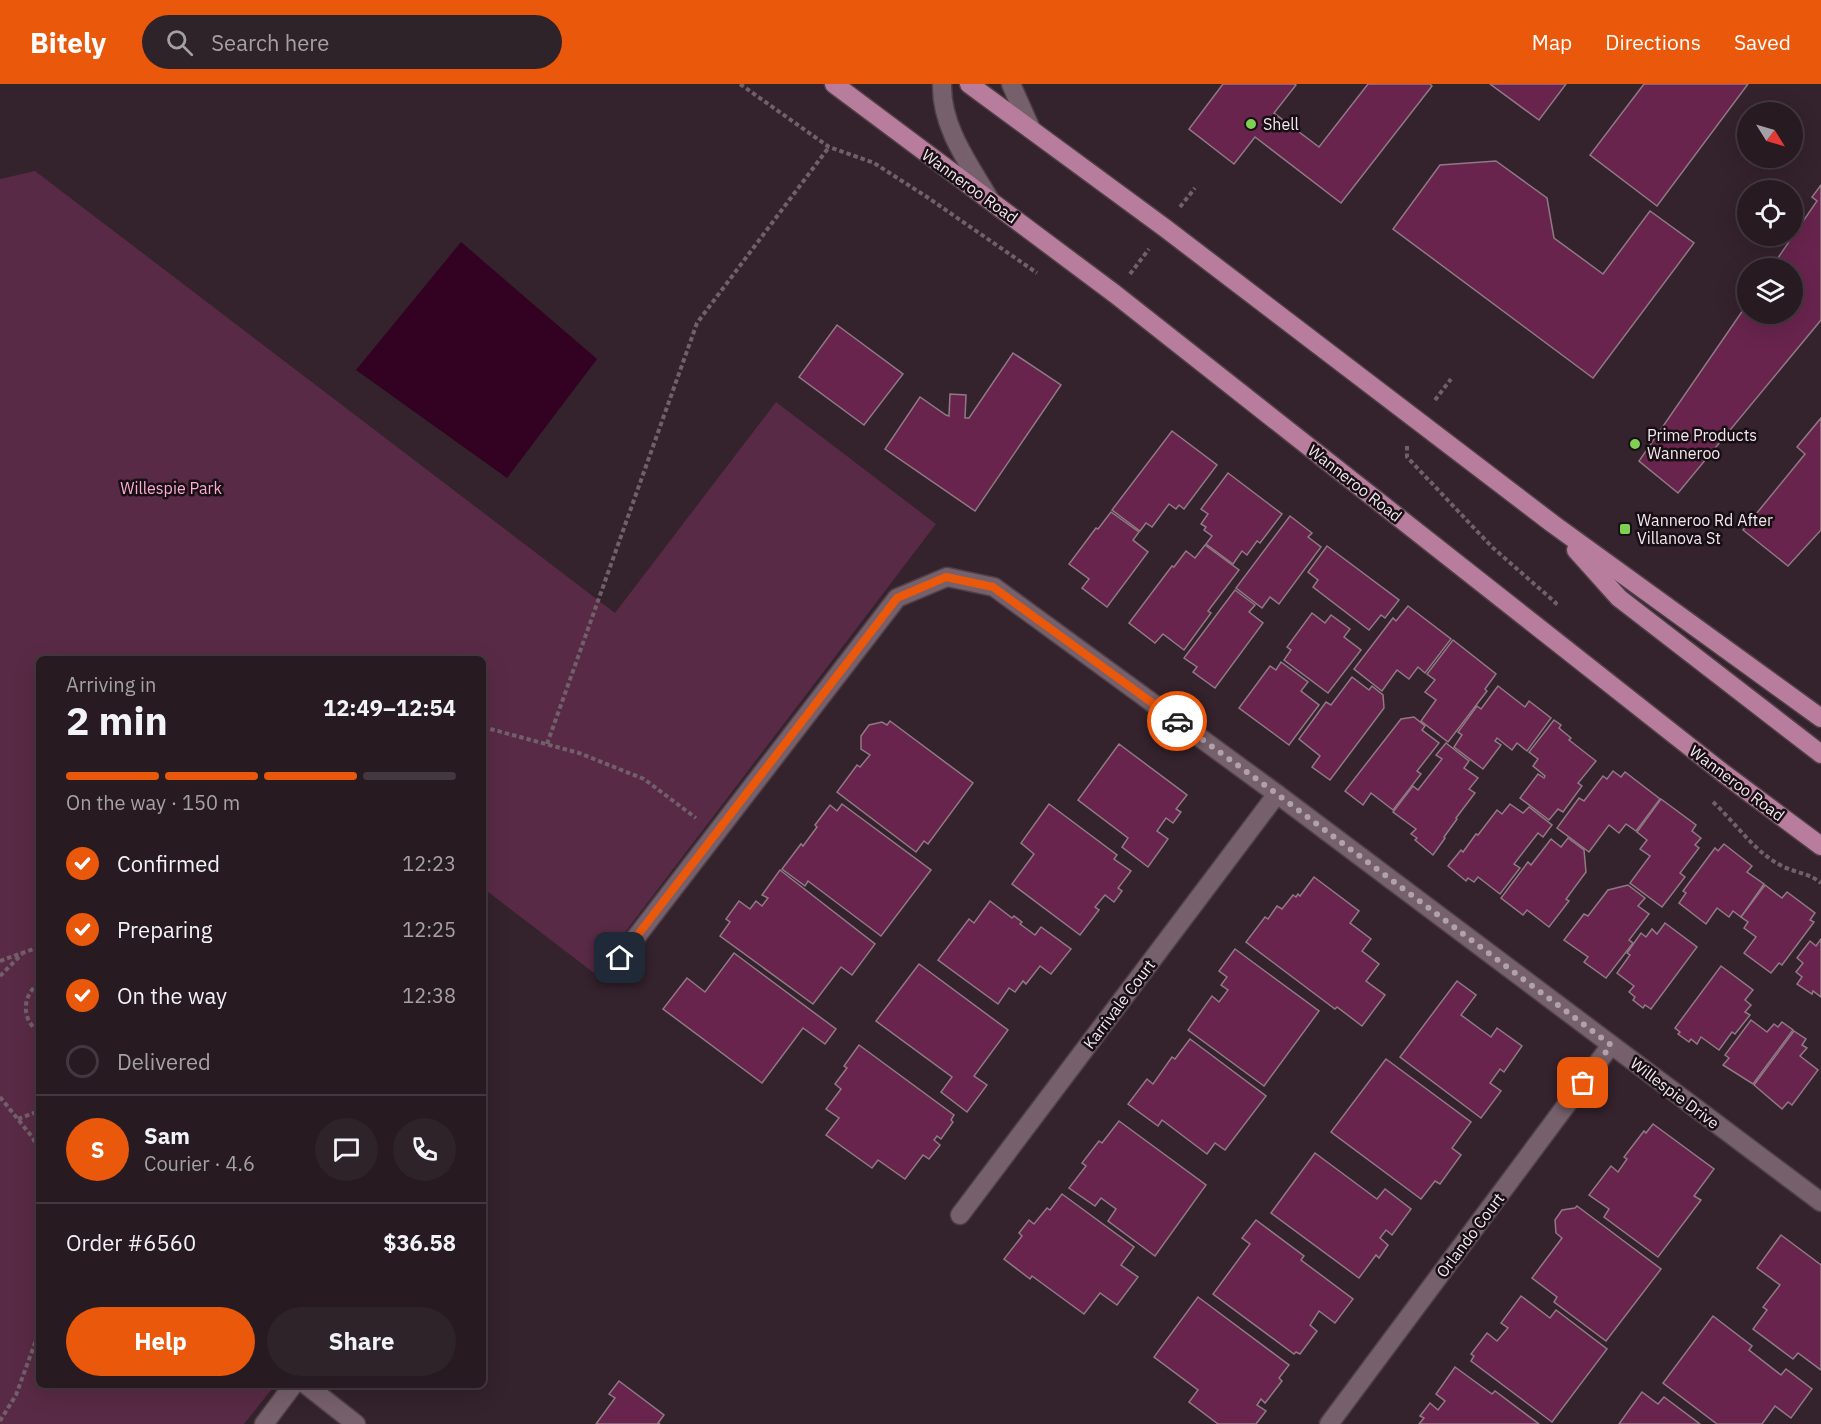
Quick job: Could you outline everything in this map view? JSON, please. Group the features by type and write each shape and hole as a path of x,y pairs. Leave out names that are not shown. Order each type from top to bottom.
{"highway":[{"name":"Wanneroo Road","path":"834,84 1115,294 1704,758 1817,839"},
{"path":"969,84 1165,228 1553,524 1821,718"},
{"path":"1553,524 1618,598 1821,754"}],"street":[{"path":"942,84 945,111 951,132 990,200"},
{"path":"1011,84 1031,129"},
{"name":"Willespie Drive","path":"620,958 897,598 946,577 993,587 1277,794 1821,1202"},
{"name":"Karrivale Court","path":"960,1215 1277,794"},
{"name":"Orlando Court","path":"1329,1424 1611,1045"},
{"path":"264,1424 291,1388"},
{"path":"310,1388 356,1424"}],"path":[{"path":"740,84 829,147 874,163 1041,276"},
{"path":"547,744 697,324 829,147"},
{"path":"1115,294 1195,188"},
{"path":"1406,438 1407,457 1492,547 1556,603 1550,613"},
{"path":"486,728 579,753 644,779 716,833"},
{"path":"1707,797 1757,849 1782,866 1812,876 1821,883"},
{"path":"0,961 36,948"},
{"path":"0,976 23,954"},
{"path":"36,986 29,992 26,1011 29,1021 36,1029"},
{"path":"0,1097 33,1138 36,1146"},
{"path":"18,1119 36,1112"},
{"path":"0,1421 16,1395 36,1340"}],"green space":[{"name":"Willespie Park","path":"35,171 615,613 776,402 936,524 594,973 486,890 486,656 36,656 36,1388 273,1388 244,1424 0,1424 0,179"}],"shaded area":[{"path":"461,242 597,359 507,478 356,370"}],"building":[{"path":"1223,84 1296,85 1274,113 1319,147 1368,84 1430,84 1432,86 1341,203 1255,137 1234,164 1189,129"},
{"path":"1490,84 1566,84 1539,120"},
{"path":"1644,84 1748,84 1657,206 1590,155"},
{"path":"1496,161 1547,198 1554,238 1603,274 1650,211 1694,243 1593,378 1393,229 1440,165"},
{"path":"1821,185 1821,320 1678,493 1639,461 1737,319 1737,324 1803,324 1803,258 1778,258 1786,246 1803,246 1803,221 1817,201 1812,197"},
{"path":"837,325 903,374 864,425 799,377"},
{"path":"1013,353 1061,385 975,511 885,449 920,397 949,416 950,394 966,395 965,418 969,418"},
{"path":"1821,418 1821,530 1788,566 1743,530 1805,454 1797,447"},
{"path":"1172,431 1217,465 1184,509 1179,505 1176,509 1169,504 1152,527 1146,523 1140,531 1112,510"},
{"path":"1228,473 1282,514 1260,543 1257,541 1247,555 1242,551 1233,564 1206,544 1212,536 1204,530 1206,527 1201,524 1208,514 1201,509"},
{"path":"1111,512 1139,532 1133,540 1148,552 1107,607 1082,588 1089,579 1069,564"},
{"path":"1290,516 1312,533 1308,537 1321,547 1279,604 1270,597 1262,608 1236,588"},
{"path":"1205,545 1239,570 1208,611 1211,613 1184,650 1163,634 1155,643 1129,623 1186,551 1195,558"},
{"path":"1327,546 1399,600 1385,618 1381,615 1369,630 1313,587 1318,580 1308,572"},
{"path":"1235,590 1255,605 1249,612 1263,623 1215,688 1193,672 1197,667 1184,658"},
{"path":"1408,606 1451,639 1425,673 1418,667 1409,679 1397,670 1382,691 1354,669 1393,618 1396,621"},
{"path":"1312,613 1325,623 1331,615 1350,629 1344,637 1361,650 1328,693 1284,660 1291,650 1287,647"},
{"path":"1453,640 1496,674 1485,689 1487,691 1448,742 1421,721 1436,700 1425,692 1435,680 1427,674"},
{"path":"1281,662 1308,682 1301,691 1319,705 1289,745 1239,708 1270,666 1276,670"},
{"path":"1352,677 1369,690 1372,686 1383,695 1384,708 1330,780 1312,767 1320,756 1299,739 1326,702 1331,705"},
{"path":"1498,686 1525,707 1529,701 1551,718 1527,751 1517,743 1512,750 1497,738 1495,741 1501,745 1483,769 1454,747 1462,735 1458,732 1477,706 1481,709"},
{"path":"1414,717 1425,726 1422,730 1439,743 1417,771 1421,774 1393,810 1371,793 1363,805 1345,791 1401,719"},
{"path":"1554,720 1561,725 1559,728 1571,738 1569,740 1596,761 1578,783 1582,786 1563,812 1558,809 1549,820 1520,798 1538,774 1544,778 1545,776 1533,766 1538,759 1529,752"},
{"path":"890,721 973,783 928,844 924,841 916,852 837,792 857,765 860,767 870,755 861,749 861,736 869,725 882,722 887,725"},
{"path":"1446,743 1469,761 1464,768 1478,778 1469,789 1475,793 1433,855 1411,834 1416,829 1393,812 1413,786 1418,790 1442,759 1436,755"},
{"path":"1119,744 1187,795 1176,809 1181,812 1173,823 1166,818 1157,831 1168,839 1148,867 1122,847 1128,838 1078,800"},
{"path":"1613,771 1621,777 1625,772 1660,799 1636,831 1626,824 1619,833 1609,825 1589,852 1557,828 1579,798 1584,801 1603,776 1607,779"},
{"path":"1661,799 1696,825 1692,831 1701,838 1695,845 1699,848 1680,873 1685,877 1662,907 1630,883 1650,856 1640,849 1647,840 1637,832"},
{"path":"842,804 931,870 881,936 808,881 805,886 782,869 801,844 803,846 830,805 837,811"},
{"path":"1049,804 1117,855 1114,859 1131,871 1118,888 1122,891 1114,902 1105,895 1095,907 1099,910 1080,935 1012,884 1034,854 1021,843"},
{"path":"1510,804 1523,813 1529,807 1552,825 1543,837 1538,833 1514,864 1520,868 1500,894 1478,877 1474,882 1468,878 1466,881 1448,866 1461,850 1463,852 1476,834 1478,835 1497,810 1502,814"},
{"path":"1568,838 1584,850 1586,872 1566,899 1569,901 1549,927 1527,910 1523,915 1501,898 1528,862 1531,865 1551,839 1561,847"},
{"path":"1724,844 1752,866 1747,872 1764,884 1741,917 1733,911 1729,917 1717,908 1706,924 1679,903 1686,893 1683,891 1715,848 1718,851"},
{"path":"780,870 875,944 852,975 841,967 813,1004 720,936 730,922 726,919 739,901 750,909 756,901 762,906 768,898 762,895"},
{"path":"1314,877 1359,911 1350,923 1371,939 1362,951 1379,964 1366,981 1385,995 1362,1026 1337,1007 1335,1009 1246,942 1265,917 1268,919 1277,906 1282,909 1293,895 1300,896"},
{"path":"1628,885 1645,898 1638,906 1649,914 1629,940 1633,943 1606,978 1584,962 1588,957 1564,940 1584,914 1588,916 1608,890"},
{"path":"1765,885 1782,898 1787,892 1815,913 1810,920 1814,922 1782,965 1779,963 1771,973 1744,953 1756,937 1744,928 1748,922 1741,917"},
{"path":"990,901 1012,918 1014,916 1022,922 1020,924 1035,935 1041,927 1071,949 1051,974 1040,966 1026,984 1023,981 1015,992 1009,988 998,1004 938,960 969,919 974,923"},
{"path":"1665,923 1697,947 1651,1009 1645,1005 1643,1008 1633,1000 1635,997 1629,992 1634,986 1617,973 1630,955 1627,953 1641,933 1646,937 1652,929 1657,934"},
{"path":"1821,939 1821,997 1797,984 1802,977 1796,972 1803,963 1797,958 1810,941 1816,946"},
{"path":"1235,949 1319,1011 1264,1086 1188,1030 1212,996 1219,1002 1228,990 1221,985 1227,977 1219,971"},
{"path":"734,953 836,1029 825,1044 803,1028 762,1083 663,1009 687,978 705,992"},
{"path":"919,964 1008,1030 974,1076 987,1085 967,1112 941,1092 952,1077 876,1021"},
{"path":"1721,966 1753,990 1745,1000 1751,1005 1745,1012 1750,1015 1735,1034 1732,1032 1719,1050 1701,1037 1697,1044 1691,1039 1689,1042 1678,1034 1680,1032 1675,1028"},
{"path":"1457,981 1476,995 1461,1015 1491,1037 1497,1028 1522,1046 1504,1072 1500,1069 1490,1083 1501,1091 1481,1118 1400,1057"},
{"path":"1751,1020 1767,1032 1774,1024 1778,1027 1782,1022 1793,1030 1753,1084 1723,1065 1729,1058 1725,1055"},
{"path":"1794,1031 1806,1039 1802,1045 1807,1048 1800,1056 1818,1070 1792,1105 1788,1102 1782,1109 1754,1085"},
{"path":"1190,1039 1266,1096 1225,1150 1215,1143 1207,1154 1162,1120 1158,1126 1128,1104 1147,1079 1153,1084 1172,1057 1175,1059"},
{"path":"859,1045 954,1115 951,1120 953,1122 941,1139 937,1136 934,1140 940,1145 929,1159 923,1155 905,1179 878,1160 872,1168 826,1135 839,1118 826,1109 841,1089 835,1084 847,1068 844,1066"},
{"path":"1386,1059 1471,1122 1452,1148 1461,1155 1440,1184 1435,1181 1421,1199 1331,1132"},
{"path":"1119,1121 1206,1185 1155,1256 1108,1221 1116,1209 1101,1198 1095,1206 1069,1188 1086,1166 1082,1163"},
{"path":"1653,1124 1714,1169 1694,1196 1701,1200 1658,1257 1604,1217 1609,1209 1589,1195 1611,1166 1618,1172 1627,1159 1624,1157 1644,1131 1646,1133"},
{"path":"1315,1153 1377,1199 1385,1189 1411,1209 1392,1235 1386,1230 1380,1238 1388,1245 1379,1258 1376,1255 1359,1278 1271,1213"},
{"path":"1062,1194 1134,1247 1121,1265 1138,1277 1117,1305 1100,1293 1084,1314 1032,1276 1030,1279 1004,1259 1022,1236 1019,1233 1029,1220 1034,1224 1047,1208 1050,1210"},
{"path":"1577,1206 1661,1269 1606,1341 1554,1302 1557,1297 1532,1278 1562,1238 1556,1233 1555,1220 1562,1210"},
{"path":"1256,1220 1304,1256 1301,1260 1353,1299 1335,1323 1319,1311 1310,1325 1317,1331 1300,1354 1296,1352 1294,1354 1213,1294 1250,1244 1242,1238"},
{"path":"1781,1235 1821,1265 1821,1370 1798,1353 1793,1359 1753,1329 1767,1310 1763,1307 1780,1285 1757,1268"},
{"path":"1521,1296 1550,1318 1556,1310 1607,1349 1552,1422 1471,1361 1474,1356 1471,1354 1487,1333 1497,1341 1508,1328 1501,1323"},
{"path":"1198,1297 1289,1365 1279,1378 1282,1381 1265,1403 1261,1399 1257,1405 1266,1411 1256,1424 1218,1424 1189,1402 1198,1390 1154,1357"},
{"path":"1713,1316 1752,1346 1749,1350 1781,1375 1786,1369 1812,1389 1791,1418 1775,1406 1762,1424 1717,1424 1663,1383"},
{"path":"1455,1367 1492,1394 1495,1391 1539,1424 1419,1424 1424,1418 1420,1416 1430,1403 1438,1410 1445,1401 1436,1394"},
{"path":"619,1381 664,1415 658,1423 660,1424 596,1424 615,1398 609,1394"},
{"path":"1642,1392 1658,1404 1664,1397 1700,1424 1619,1424"}],"way so far":[{"path":"1177,721 1611,1045 1583,1083"}],"place":[{"name":"Shell","path":"1251,124"},
{"name":"Prime Products Wanneroo","path":"1635,444"},
{"name":"Wanneroo Rd After Villanova St","path":"1625,529"}],"route":[{"path":"620,958 897,598 946,577 993,587 1177,721"}]}
